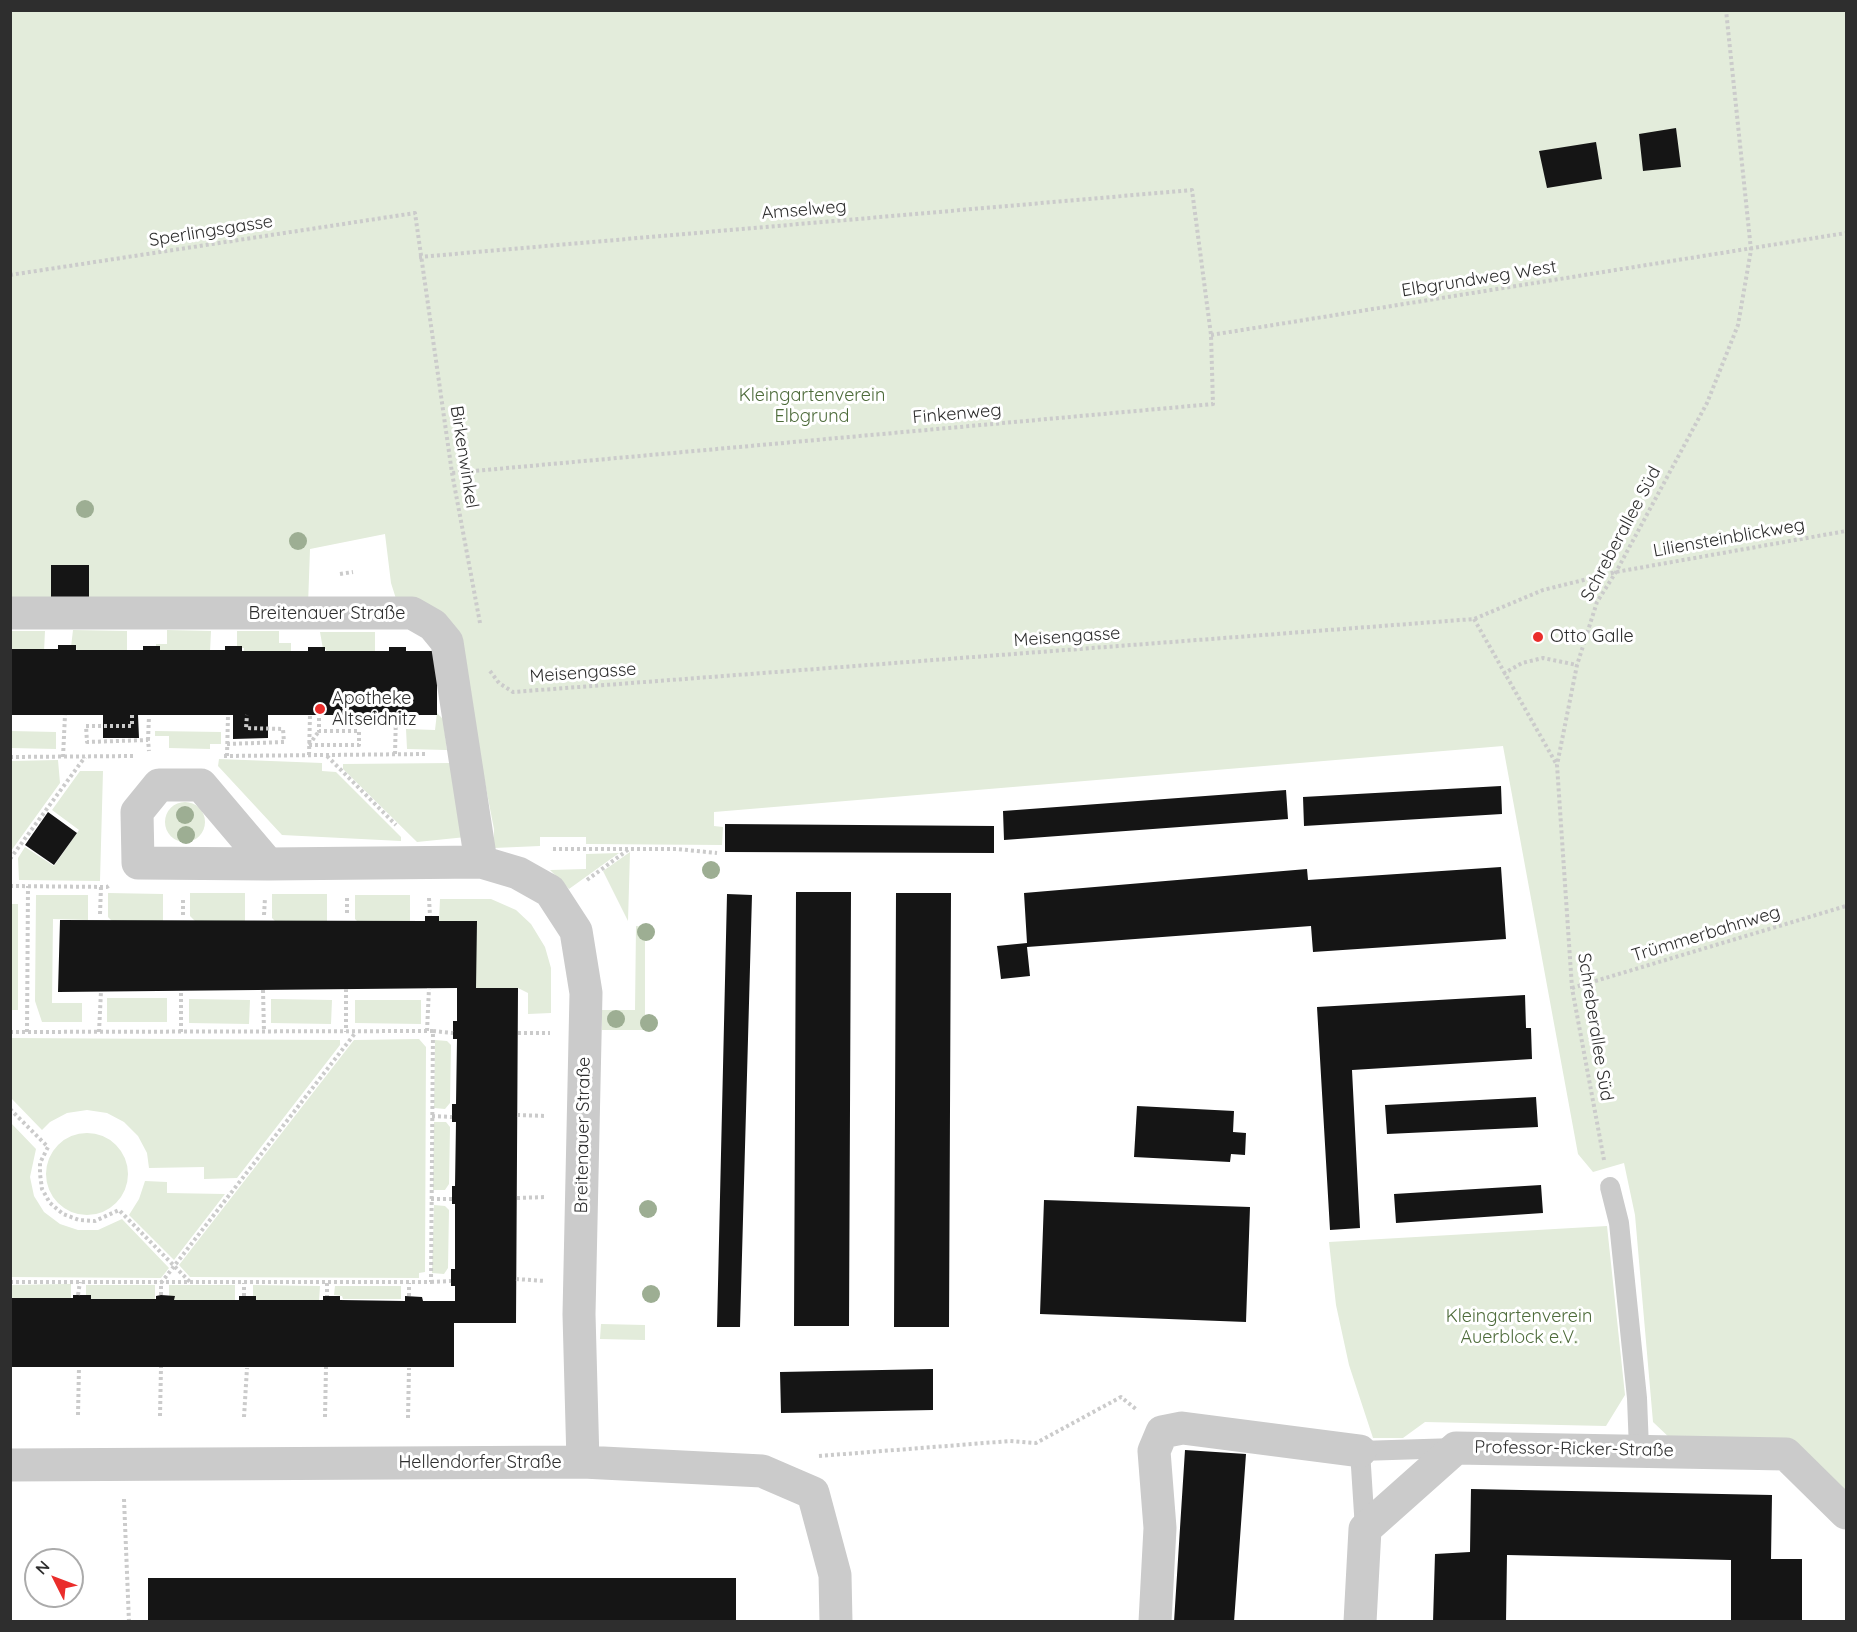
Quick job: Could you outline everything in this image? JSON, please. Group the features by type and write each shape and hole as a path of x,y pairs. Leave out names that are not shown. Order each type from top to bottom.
{"street":[{"name":"Breitenauer Straße","path":"10,613 412,613 433,625 447,642 481,862"},
{"path":"138,863 137,812 159,785 201,785 268,864"},
{"name":"Breitenauer Straße","path":"138,863 481,862 518,873 550,891 576,931 586,993 579,1314 583,1462"},
{"path":"1155,1622 1160,1528 1153,1466 1154,1451 1162,1432 1182,1428 1360,1451"},
{"name":"Professor-Ricker-Straße","path":"1365,1529 1456,1448 1639,1449 1786,1454 1846,1513"},
{"name":"Hellendorfer Straße","path":"10,1465 583,1462 762,1471 774,1474 813,1493 835,1575 836,1622"},
{"path":"1360,1622 1365,1529"}],"lane":[{"path":"1610,1187 1619,1223 1637,1398 1639,1449"},
{"path":"1365,1529 1360,1451 1456,1448"}],"path":[{"name":"Schreberallee Süd","path":"1610,1187 1572,988 1557,765 1577,665 1597,602 1616,572 1707,403 1738,325 1750,250 1726,10"},
{"name":"Amselweg","path":"419,257 1192,190 1211,334"},
{"name":"Birkenwinkel","path":"415,213 419,257 452,473 482,635"},
{"name":"Sperlingsgasse","path":"10,275 415,213"},
{"name":"Elbgrundweg West","path":"1211,334 1846,233"},
{"name":"Finkenweg","path":"452,473 1213,404 1211,334"},
{"name":"Liliensteinblickweg","path":"1616,572 1846,531"},
{"name":"Meisengasse","path":"489,670 499,683 513,692 1474,619 1543,590 1616,572"},
{"path":"1474,619 1503,674 1557,765"},
{"path":"1503,674 1522,663 1543,658 1577,665"},
{"path":"132,715 132,726 86,726 87,742 148,740"},
{"path":"227,756 228,715"},
{"path":"227,744 284,742 283,729 246,728 247,715"},
{"path":"309,755 310,715"},
{"path":"309,745 319,731 319,715"},
{"path":"395,754 396,715"},
{"path":"63,757 65,716"},
{"path":"149,716 149,756"},
{"path":"309,745 359,746 359,731 319,731"},
{"path":"216,756 464,753"},
{"path":"327,755 433,863"},
{"path":"10,757 139,756"},
{"path":"10,859 86,757"},
{"path":"518,873 544,849 676,849 717,853"},
{"path":"10,886 107,887 138,863"},
{"path":"27,1032 28,886"},
{"path":"100,914 101,887"},
{"name":"Trümmerbahnweg","path":"1572,988 1846,906"},
{"path":"427,1031 429,988"},
{"path":"346,989 346,1032"},
{"path":"263,990 264,1031"},
{"path":"181,991 181,1032"},
{"path":"99,1032 101,992"},
{"path":"10,1032 433,1031 453,1033"},
{"path":"431,1282 433,1031"},
{"path":"161,1295 161,1283 174,1265 356,1032"},
{"path":"518,1033 557,1033"},
{"path":"10,1109 48,1147 40,1163 40,1174 42,1189 50,1203 63,1214 79,1220 94,1221 119,1210 191,1283"},
{"path":"517,1115 553,1116"},
{"path":"432,1116 452,1117"},
{"path":"517,1198 553,1197"},
{"path":"431,1198 452,1199"},
{"path":"516,1279 553,1281"},
{"path":"10,1282 410,1283 451,1281"},
{"path":"78,1295 80,1282"},
{"path":"244,1283 244,1296"},
{"path":"327,1283 327,1296"},
{"path":"409,1296 410,1283"},
{"path":"78,1415 79,1367"},
{"path":"160,1416 161,1367"},
{"path":"325,1417 326,1367"},
{"path":"244,1417 247,1368"},
{"path":"408,1418 409,1368"},
{"path":"774,1474 821,1455 1010,1441 1036,1443 1121,1397"},
{"path":"123,1465 129,1622"}],"green space":[{"name":"Kleingartenverein Elbgrund","path":"11,11 1846,11 1846,1495 1791,1443 1673,1441 1653,1422 1635,1215 1624,1163 1593,1172 1578,1154 1503,746 714,812 714,826 723,827 722,845 586,844 586,837 540,837 540,846 494,848 494,829 456,635 398,605 391,583 385,534 310,549 308,605 11,604"},
{"path":"73,630 127,631 127,653 77,652 76,647 71,647"},
{"path":"167,630 211,631 210,652 162,652 156,648 156,644 167,644"},
{"path":"11,631 45,631 44,652 11,651"},
{"path":"237,631 279,631 279,643 291,643 291,652 244,652 244,648 237,648"},
{"path":"320,632 375,632 375,653 326,653"},
{"path":"437,713 443,719 447,750 407,749 406,729 435,730"},
{"path":"11,731 56,732 56,749 11,748"},
{"path":"155,731 221,732 221,744 210,744 210,749 169,748 169,736 155,736"},
{"path":"219,759 322,763 322,771 336,772 401,837 401,841 282,835 218,766"},
{"path":"58,760 60,783 11,851 11,761"},
{"path":"452,763 466,837 417,842 343,769 343,764"},
{"path":"80,771 103,771 100,881 19,880 18,858 25,847 54,866 79,830 52,810"},
{"path":"185,802 193,803 199,808 204,814 204,830 199,836 193,841 185,842 177,841 171,836 166,830 165,822 166,814 171,808 177,803"},
{"path":"630,852 628,921 603,871"},
{"path":"619,853 569,889 550,870 586,869 586,854"},
{"path":"108,893 163,894 163,922 113,922 108,917"},
{"path":"190,893 245,893 245,921 195,921 190,916"},
{"path":"272,894 327,894 327,923 277,923 272,918"},
{"path":"36,895 88,895 88,920 53,919 52,1003 82,1003 82,1022 42,1022 35,1001"},
{"path":"355,895 410,895 410,924 360,924 355,919"},
{"path":"440,899 491,899 516,910 531,924 545,947 551,968 551,1013 528,1014 528,993 518,988 476,988 439,921"},
{"path":"11,904 18,904 18,1010 11,1010"},
{"path":"636,926 645,927 645,1030 602,1030 602,1010 635,1010"},
{"path":"107,998 167,998 167,1022 107,1022"},
{"path":"189,999 250,1000 249,1024 189,1023"},
{"path":"271,999 332,1000 331,1024 271,1023"},
{"path":"355,1000 421,1000 421,1024 355,1023"},
{"path":"11,1038 340,1040 340,1045 237,1178 204,1179 204,1167 149,1168 147,1153 138,1136 124,1122 107,1113 87,1110 67,1113 50,1122 42,1130 11,1098"},
{"path":"419,1039 426,1047 425,1272 419,1273 419,1278 190,1277 179,1265 354,1040"},
{"path":"435,1040 447,1041 451,1045 450,1103 445,1109 434,1108"},
{"path":"434,1122 446,1122 450,1127 449,1184 445,1190 433,1190"},
{"path":"11,1123 36,1149 30,1177 34,1196 44,1212 60,1224 78,1230 98,1230 122,1219 169,1268 161,1278 11,1277"},
{"path":"87,1133 103,1136 116,1145 125,1158 128,1174 125,1190 116,1203 103,1212 87,1215 71,1212 58,1203 49,1190 46,1174 49,1158 58,1145 71,1136"},
{"path":"145,1181 167,1182 167,1193 225,1194 174,1260 129,1215 139,1199"},
{"path":"434,1205 445,1206 449,1210 448,1268 444,1274 432,1273"},
{"name":"Kleingartenverein Auerblock e.V.","path":"1607,1226 1625,1395 1606,1426 1425,1422 1403,1438 1373,1438 1349,1365 1336,1305 1329,1242"},
{"path":"71,1284 71,1298 11,1299 10,1285"},
{"path":"86,1285 155,1285 155,1300 86,1300"},
{"path":"169,1285 235,1285 235,1300 169,1300"},
{"path":"253,1285 320,1286 319,1301 253,1300"},
{"path":"335,1286 401,1286 401,1299 343,1299 342,1296 334,1295"},
{"path":"601,1324 645,1325 645,1340 600,1339"}],"building":[{"path":"1676,128 1681,167 1643,171 1639,134"},
{"path":"1596,142 1602,179 1547,188 1539,151"},
{"path":"51,565 89,565 89,597 51,597"},
{"path":"58,645 76,645 76,650 143,650 143,646 160,646 160,650 225,650 225,646 242,646 242,651 308,651 308,647 325,647 325,651 389,651 389,647 406,647 406,651 437,651 437,715 268,715 268,738 233,739 233,715 138,715 139,738 103,738 103,715 10,715 10,649 58,649"},
{"path":"1501,786 1502,814 1304,826 1303,797"},
{"path":"1286,790 1288,819 1004,840 1003,811"},
{"path":"48,812 77,833 54,865 25,845"},
{"path":"725,824 994,826 994,853 725,852"},
{"path":"1501,867 1506,939 1313,952 1311,926 1027,947 1030,976 1001,979 997,946 1027,943 1024,893 1307,869 1308,880"},
{"path":"796,892 851,892 849,1326 794,1326"},
{"path":"896,893 951,893 949,1327 894,1327"},
{"path":"727,894 752,895 740,1327 717,1327"},
{"path":"425,916 439,916 439,921 477,921 476,988 518,988 516,1323 454,1323 454,1367 10,1367 10,1298 73,1298 73,1295 91,1295 91,1299 156,1299 156,1296 161,1295 175,1296 174,1300 239,1300 239,1296 256,1296 256,1300 323,1300 323,1296 340,1296 340,1300 405,1301 405,1296 422,1297 423,1301 455,1301 455,1286 451,1286 451,1269 455,1269 455,1204 452,1204 452,1186 455,1186 456,1122 452,1122 452,1104 456,1104 457,1039 453,1039 453,1021 457,1021 457,988 58,992 60,920 425,921"},
{"path":"1525,995 1526,1028 1531,1028 1532,1059 1352,1070 1360,1228 1330,1230 1317,1007"},
{"path":"1536,1097 1538,1127 1387,1134 1385,1105"},
{"path":"1137,1106 1234,1111 1233,1132 1246,1133 1245,1155 1231,1154 1230,1162 1134,1157"},
{"path":"1541,1185 1543,1213 1396,1223 1394,1194"},
{"path":"1044,1200 1250,1207 1246,1322 1040,1314"},
{"path":"933,1369 933,1410 781,1413 780,1372"},
{"path":"1185,1450 1246,1454 1234,1622 1174,1622"},
{"path":"1471,1489 1772,1495 1771,1559 1802,1559 1802,1622 1731,1622 1731,1560 1507,1555 1506,1622 1433,1622 1435,1554 1470,1552"},
{"path":"148,1578 736,1578 736,1622 148,1622"}],"place":[{"name":"Otto Galle","path":"1538,637"},
{"name":"Apotheke Altseidnitz","path":"320,709"}]}
